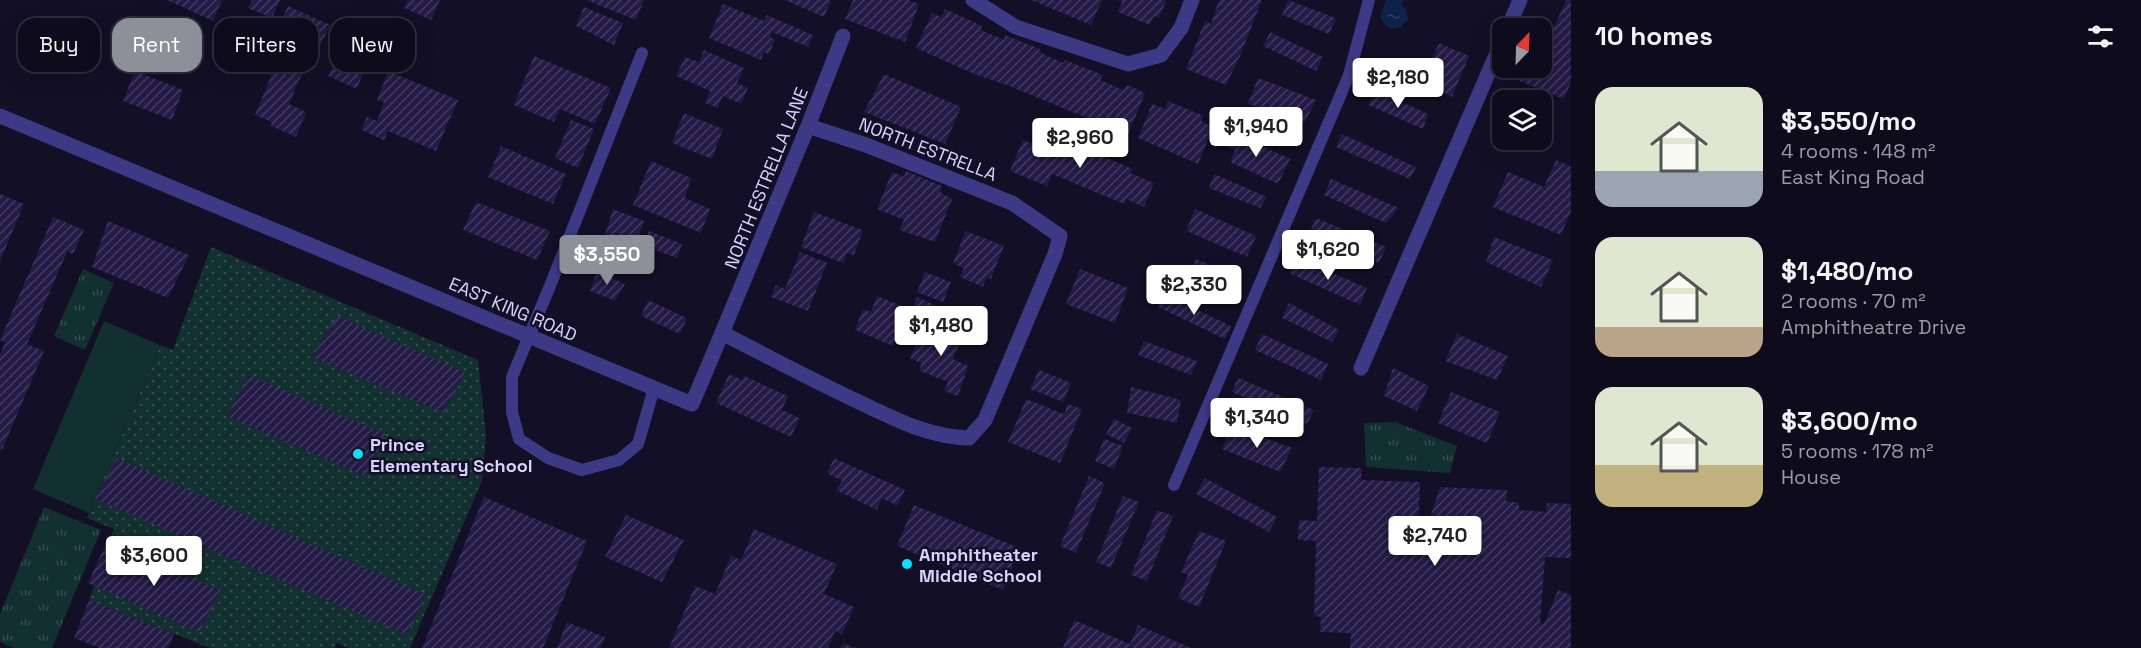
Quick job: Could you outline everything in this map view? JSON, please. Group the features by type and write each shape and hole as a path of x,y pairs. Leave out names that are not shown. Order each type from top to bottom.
{"street":[{"path":"973,0 1016,27 1128,64 1161,55 1181,28 1192,0"},
{"path":"1512,18 1520,0"},
{"name":"NORTH ESTRELLA LANE","path":"722,333 843,36"},
{"path":"1361,368 1492,64"},
{"name":"EAST KING ROAD","path":"0,116 692,404 722,333"},
{"name":"NORTH ESTRELLA","path":"722,333 906,424 947,438 969,438 985,420 1055,254 1060,236 1012,203 866,145 808,126"}],"lane":[{"path":"1174,485 1349,75 1369,0"},
{"path":"642,52 512,377 512,412 519,439 548,458 582,470 619,460 638,444 654,388"}],"green space":[{"path":"211,247 478,360 486,435 482,481 410,648 349,648 337,643 335,648 210,648 89,600 114,529 87,518 160,345 173,350"},
{"path":"83,269 114,283 85,350 54,336"},
{"path":"104,321 160,345 89,513 33,489"},
{"path":"1395,422 1457,446 1450,473 1366,467 1364,423"},
{"path":"44,507 101,530 52,648 14,648 0,642 0,614"}],"water":[{"path":"1386,0 1403,0 1402,6 1406,9 1408,19 1401,27 1391,29 1380,17"}],"building":[{"path":"167,0 222,0 213,21"},
{"path":"252,0 280,0 272,18 248,8"},
{"path":"408,0 440,0 431,20 404,8"},
{"path":"586,0 644,0 636,20"},
{"path":"784,0 831,0 824,17"},
{"path":"853,0 908,0 919,4 905,42 845,19"},
{"path":"1031,0 1102,0 1091,25"},
{"path":"1117,0 1166,1 1159,18 1154,16 1150,25 1118,12 1122,2"},
{"path":"1219,0 1262,0 1226,85 1186,69 1205,21 1211,24"},
{"path":"1288,0 1336,18 1329,34 1282,15"},
{"path":"1566,0 1571,0 1571,82 1564,99 1552,94 1552,90 1542,90 1512,78 1552,78 1552,32"},
{"path":"723,4 764,21 767,15 813,35 808,47 772,32 770,37 775,40 769,54 764,52 761,60 709,38"},
{"path":"288,6 315,18 282,18"},
{"path":"584,7 623,23 614,45 576,26"},
{"path":"945,9 982,26 981,30 1004,40 1005,35 1040,49 1039,52 1063,63 1065,60 1103,75 1100,80 1123,90 1127,85 1145,93 1128,135 1007,85 974,74 916,48 932,13 941,17"},
{"path":"318,20 330,25 320,46 318,45"},
{"path":"1270,32 1323,57 1316,71 1263,46"},
{"path":"1439,43 1469,56 1452,97 1422,81"},
{"path":"704,50 744,68 737,83 748,88 741,104 723,96 718,108 705,103 710,91 676,76 685,57 699,62"},
{"path":"534,56 611,88 595,124 560,109 554,122 514,105"},
{"path":"330,71 364,72 357,89 328,76"},
{"path":"135,72 183,90 172,120 123,101"},
{"path":"273,72 303,72 289,104 306,112 296,137 271,126 272,122 255,115"},
{"path":"388,72 390,72 458,100 436,151 388,131 384,140 361,130 367,117 377,121 384,102 377,100"},
{"path":"884,74 961,107 945,144 864,112"},
{"path":"1258,78 1316,100 1305,122 1248,104"},
{"path":"1375,90 1428,114 1423,129 1368,105"},
{"path":"1168,101 1204,116 1201,121 1213,127 1198,164 1138,138 1152,104 1165,109"},
{"path":"684,113 723,129 712,159 672,143"},
{"path":"571,120 594,129 578,168 555,158"},
{"path":"1227,130 1290,159 1278,184 1230,162 1235,150 1221,143"},
{"path":"1044,131 1133,169 1130,173 1154,183 1144,207 1126,199 1124,204 1052,174 1047,186 1010,171 1023,140 1038,146"},
{"path":"1342,134 1416,167 1410,179 1336,147"},
{"path":"501,146 566,174 553,204 488,177"},
{"path":"1556,160 1571,167 1571,211 1561,235 1493,207 1508,172 1544,187"},
{"path":"651,161 691,178 685,198 710,209 701,233 633,205"},
{"path":"906,171 942,186 940,192 952,199 935,242 899,230 904,220 877,209 892,172 904,177"},
{"path":"1214,174 1267,197 1260,208 1209,188"},
{"path":"1331,179 1399,208 1386,223 1324,195"},
{"path":"0,194 24,204 0,261"},
{"path":"476,202 550,231 537,260 463,230"},
{"path":"613,209 644,221 634,248 604,237"},
{"path":"1195,209 1256,236 1247,257 1186,231"},
{"path":"814,212 863,230 854,255 847,253 843,263 801,247"},
{"path":"53,217 84,230 73,254 67,252 27,344 44,351 2,450 0,448 0,355 5,342 0,340"},
{"path":"1316,218 1386,247 1379,263 1309,234"},
{"path":"108,221 189,255 168,298 92,267"},
{"path":"649,231 682,244 677,258 644,246"},
{"path":"966,231 1004,246 991,279 986,278 983,287 960,277 964,268 953,263"},
{"path":"1494,237 1553,260 1541,287 1486,262"},
{"path":"800,252 827,263 808,311 771,297 776,285 785,289"},
{"path":"1296,257 1367,288 1360,305 1289,273"},
{"path":"1196,259 1237,276 1227,300 1187,283"},
{"path":"1080,269 1128,288 1115,323 1066,304"},
{"path":"597,271 625,284 615,301 590,291"},
{"path":"925,272 951,282 943,302 917,292"},
{"path":"1164,294 1231,326 1225,339 1158,307"},
{"path":"877,296 909,309 893,346 855,330 863,309 871,312"},
{"path":"917,297 939,307 931,326 909,317"},
{"path":"648,300 687,318 680,334 641,316"},
{"path":"1289,303 1339,330 1332,342 1282,318"},
{"path":"337,316 465,372 444,413 312,357"},
{"path":"938,325 963,334 953,359 968,366 958,396 944,391 948,382 920,371 921,363 910,358 922,329 934,334"},
{"path":"1262,334 1328,364 1321,380 1255,350"},
{"path":"1457,334 1508,356 1497,380 1445,361"},
{"path":"1144,341 1197,361 1191,375 1138,355"},
{"path":"1393,368 1429,386 1417,411 1384,396"},
{"path":"1039,370 1071,383 1063,402 1030,389"},
{"path":"729,374 742,380 744,376 788,396 782,410 800,418 791,437 716,403"},
{"path":"249,375 385,434 365,476 227,416"},
{"path":"1238,378 1314,410 1307,424 1232,392"},
{"path":"1131,387 1181,400 1177,423 1127,413"},
{"path":"1451,392 1500,412 1487,443 1438,423"},
{"path":"1026,399 1064,414 1068,404 1082,409 1060,463 1008,442"},
{"path":"1114,419 1132,428 1124,443 1106,434"},
{"path":"1232,426 1292,448 1280,472 1222,449"},
{"path":"1104,439 1123,446 1114,469 1095,461"},
{"path":"117,458 426,595 407,635 95,499"},
{"path":"834,458 905,490 897,506 882,498 877,510 836,490 842,481 827,473"},
{"path":"1319,467 1362,468 1361,480 1420,482 1418,539 1423,539 1440,487 1507,490 1506,501 1519,503 1519,510 1546,512 1547,503 1571,504 1571,558 1545,557 1540,623 1544,624 1558,590 1571,595 1571,648 1350,648 1351,633 1320,632 1321,617 1314,616 1316,541 1298,540 1299,520 1317,521"},
{"path":"1089,476 1105,483 1076,553 1060,546"},
{"path":"1205,478 1277,517 1269,532 1196,494"},
{"path":"1123,496 1139,502 1111,568 1096,562"},
{"path":"484,497 587,541 543,648 422,648"},
{"path":"914,505 1019,548 1003,590 897,546"},
{"path":"1157,510 1173,516 1147,581 1131,575"},
{"path":"626,515 684,540 662,582 605,557"},
{"path":"754,529 837,564 824,594 854,607 842,634 835,631 828,648 669,648 695,586 715,594 731,556 741,560"},
{"path":"1199,531 1226,541 1199,607 1178,598 1188,575 1181,572"},
{"path":"107,541 221,591 199,632 88,583"},
{"path":"89,600 174,634 168,648 100,648 74,638"},
{"path":"1074,620 1130,644 1138,625 1191,648 1063,648"},
{"path":"567,622 605,637 600,648 557,648"},
{"path":"843,643 856,648 840,648"}],"place":[{"name":"Prince Elementary School","path":"358,454"},
{"name":"Amphitheater Middle School","path":"907,564"}]}
